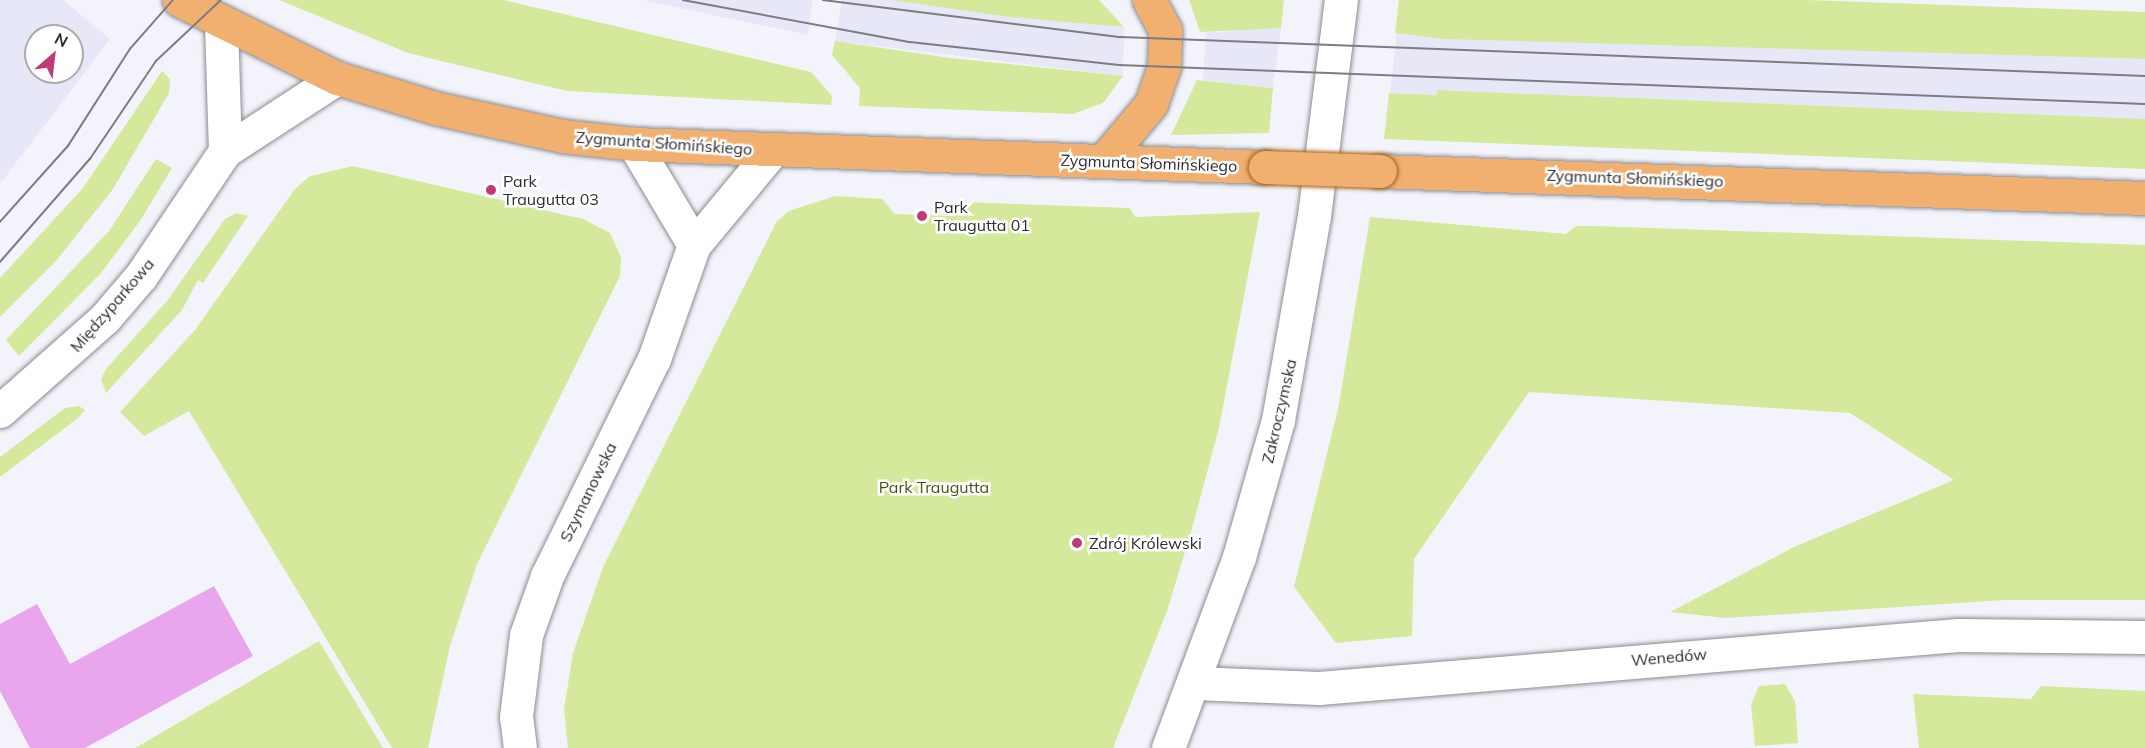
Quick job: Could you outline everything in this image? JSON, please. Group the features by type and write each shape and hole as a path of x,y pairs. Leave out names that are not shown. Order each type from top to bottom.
{"main road":[{"name":"Zygmunta Słomińskiego","path":"179,0 221,24 337,78 516,128 634,144 2145,198"},
{"path":"1103,161 1151,104 1164,67 1165,30 1149,0"}],"street":[{"name":"Zakroczymska","path":"1168,748 1239,557 1278,420 1335,60 1341,0"},
{"path":"221,24 225,152"},
{"name":"Międzyparkowa","path":"0,411 62,362 127,292 225,152 337,78"},
{"path":"634,144 694,245"},
{"name":"Szymanowska","path":"520,748 516,717 526,635 547,576 654,359 694,245 773,150"},
{"name":"Wenedów","path":"1194,683 1319,688 1958,635 2145,637"}],"shaded area":[{"path":"0,0 63,0 110,39 84,73 84,24 24,24 24,84 76,84 0,184"},
{"path":"642,0 813,0 808,35"},
{"path":"842,0 892,0 1124,27 1123,76 835,41"},
{"path":"1227,27 1281,28 1273,88 1203,80 1206,32 1226,32"},
{"path":"1397,33 2145,59 2145,119 1438,90 1436,95 1390,93"}],"green space":[{"path":"279,0 504,0 811,72 832,96 831,105 567,91 408,53"},
{"path":"892,0 1099,0 1124,27 1010,17"},
{"path":"1189,0 1284,0 1281,28 1200,32"},
{"path":"1399,0 1806,0 2145,12 2145,59 1444,39 1395,33"},
{"path":"835,41 950,58 1123,76 1103,103 1073,114 859,106 860,88 832,55"},
{"path":"162,71 170,79 169,93 113,189 56,261 0,317 0,278 83,188"},
{"path":"1197,80 1273,88 1269,133 1171,135"},
{"path":"1437,90 2145,119 2145,169 1384,139 1389,93 1436,95"},
{"path":"156,159 172,168 140,221 101,273 19,356 6,340 109,231"},
{"path":"353,166 583,219 610,233 621,257 620,276 477,564 450,646 428,748 392,748 189,411 144,436 120,412 195,330 295,189 310,176"},
{"name":"Park Traugutta","path":"835,196 882,199 895,214 953,216 964,202 1130,208 1135,217 1260,212 1219,428 1191,532 1167,611 1113,748 568,748 564,709 573,653 603,567 777,221 789,211"},
{"path":"236,213 248,216 203,283 198,280 182,310 106,393 101,379 106,369 167,301 225,219"},
{"path":"1370,217 1566,234 1576,226 1595,226 2145,245 2145,600 2006,600 1726,618 1670,612 1796,546 1954,480 1850,413 1529,392 1414,559 1412,636 1336,643 1294,587 1338,409"},
{"path":"79,406 85,410 78,418 0,477 0,457 65,408"},
{"path":"319,641 383,748 135,748"},
{"path":"1785,684 1795,701 1798,743 1755,746 1751,704 1759,686"},
{"path":"2041,686 2145,691 2145,748 1919,748 1913,694 2031,699"}],"building":[{"path":"214,586 253,656 85,748 30,748 0,691 0,624 37,604 70,664"}],"tram line":[{"path":"0,222 68,146 130,49 173,0"},
{"path":"0,262 90,159 156,61 221,0"},
{"path":"683,0 910,42 1119,65 2145,104"},
{"path":"823,0 1121,37 2145,76"}],"place":[{"name":"Park Traugutta 03","path":"491,190"},
{"name":"Park Traugutta 01","path":"922,216"},
{"name":"Zdrój Królewski","path":"1077,543"}]}
